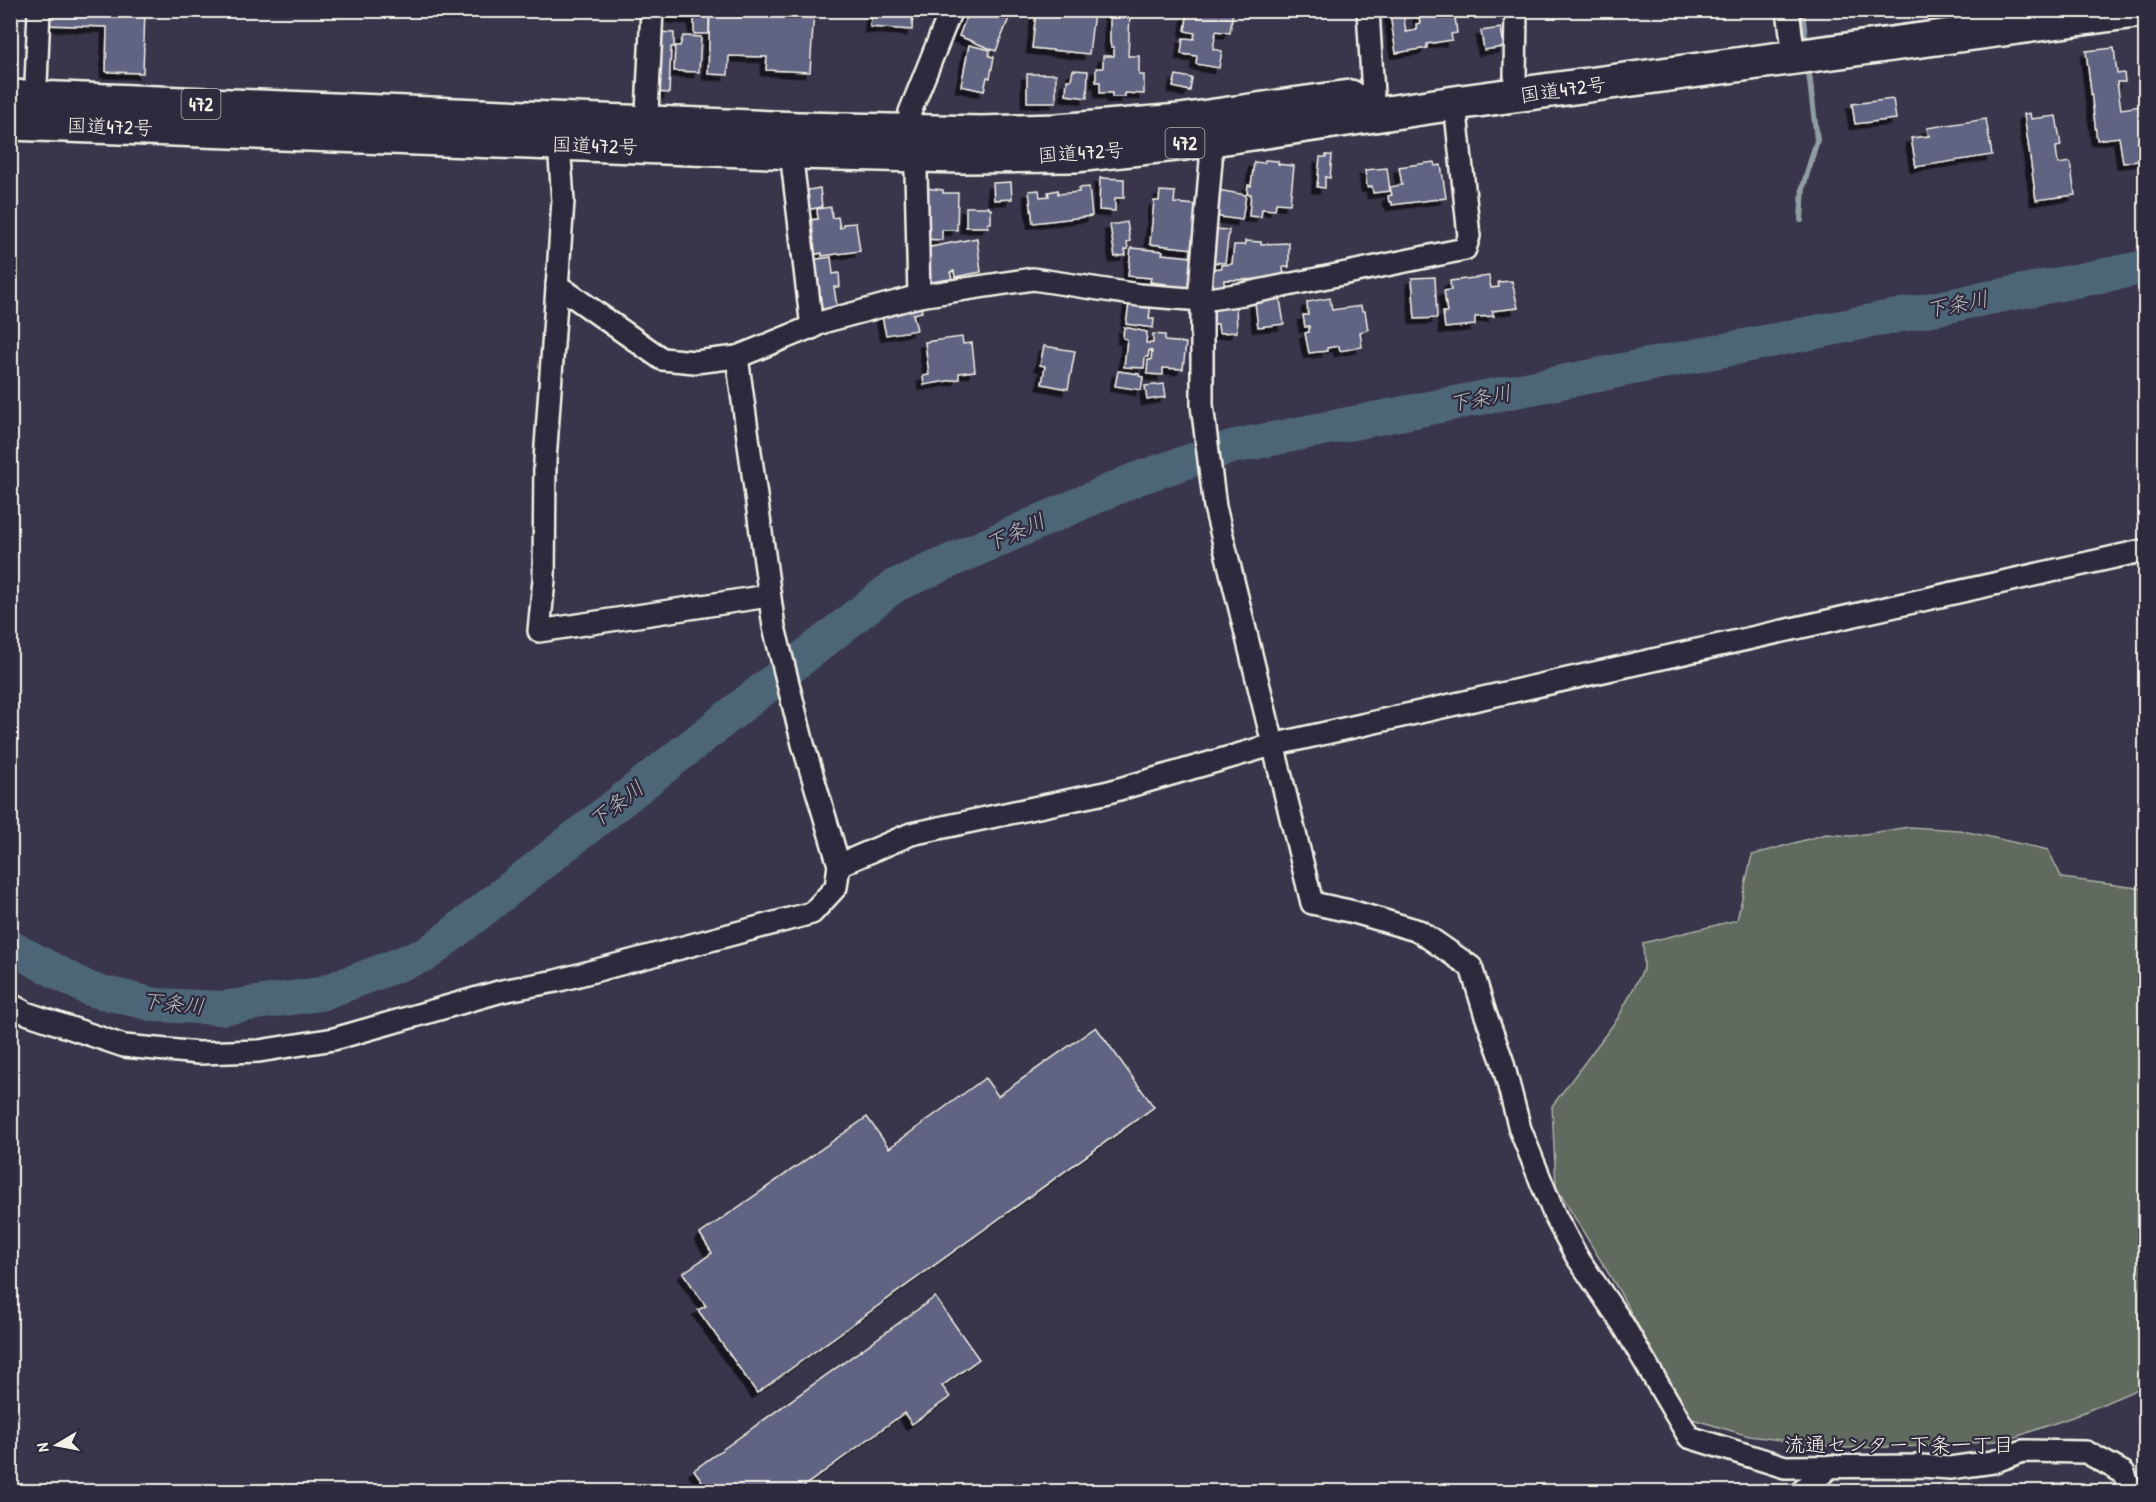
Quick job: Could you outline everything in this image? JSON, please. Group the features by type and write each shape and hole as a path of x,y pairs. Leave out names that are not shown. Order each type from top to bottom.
{"highway":[{"name":"国道472号","path":"23,110 560,143 645,134 791,152 912,142 981,132 1057,131 1180,121 1515,76 1791,35 1994,10"},
{"name":"国道472号","path":"23,110 645,134 799,129 912,142 961,156 1075,154 1210,140 1455,103 1791,35 2143,10"}],"street":[{"path":"23,110 39,10"},
{"path":"645,134 652,10"},
{"path":"919,296 916,172 910,112 951,10"},
{"path":"1368,10 1373,94"},
{"path":"1515,76 1516,10"},
{"path":"557,285 662,359 695,362 737,357 826,321 919,296 1033,279 1139,295 1200,300 1242,294 1465,249 1469,236 1455,103"},
{"path":"1210,140 1211,160 1200,300 1202,405 1215,507 1312,903 1354,912 1419,931 1472,967 1502,1060 1520,1129 1555,1216 1577,1257 1622,1323 1689,1437 1785,1467 1950,1468 1992,1462 2023,1451 2086,1452 2124,1473 2131,1491"},
{"path":"560,143 563,201 545,461 544,580 539,631 768,596"},
{"path":"791,152 812,328"},
{"path":"10,1004 26,1013 124,1046 199,1053 259,1051 334,1040 502,991 556,981 812,913 836,888 839,865 801,736 774,627 737,357"},
{"path":"839,865 911,834 1108,792 1272,745 2145,550"},
{"path":"1802,1491 1831,1466"}],"green space":[{"path":"1909,827 1959,830 2048,850 2062,878 2145,889 2145,1386 2075,1416 2007,1440 1933,1446 1846,1448 1749,1436 1689,1418 1618,1289 1556,1187 1552,1106 1618,1018 1644,968 1643,943 1737,920 1752,855 1826,834 1852,836"}],"building":[{"path":"46,10 145,10 143,73 106,72 107,27 45,25"},
{"path":"665,10 709,10 709,34 694,34 694,18 665,17"},
{"path":"710,10 814,10 810,72 766,70 767,57 729,56 728,75 708,74"},
{"path":"872,10 918,10 918,13 913,12 912,30 870,27"},
{"path":"967,10 979,13 979,10 983,10 989,13 990,10 994,10 1009,18 996,51 959,36"},
{"path":"1038,10 1094,12 1089,54 1032,48"},
{"path":"1110,10 1136,10 1136,15 1130,15 1128,56 1139,56 1139,75 1144,75 1144,94 1125,93 1125,97 1112,97 1112,93 1100,93 1100,82 1096,82 1096,68 1103,68 1103,56 1114,56 1114,47 1111,47 1110,41"},
{"path":"1188,10 1233,11 1230,33 1216,31 1213,49 1222,51 1219,68 1196,64 1197,56 1181,54 1183,38 1194,39 1195,33 1185,31"},
{"path":"1418,10 1450,10 1451,18 1455,17 1457,33 1451,34 1452,40 1427,44 1427,48 1396,53 1390,14 1403,12 1406,32 1417,30 1416,24 1420,23"},
{"path":"1501,28 1504,47 1484,50 1481,31"},
{"path":"658,32 674,33 674,47 671,47 669,93 656,92"},
{"path":"683,36 701,37 699,72 674,71 675,46 680,46"},
{"path":"969,45 990,50 989,56 994,57 990,78 987,77 984,91 961,86"},
{"path":"2114,48 2117,74 2124,73 2125,82 2117,82 2121,109 2141,106 2146,160 2123,163 2119,137 2097,140 2086,51"},
{"path":"1073,70 1088,71 1087,98 1066,95 1067,80 1071,80"},
{"path":"1027,74 1056,74 1056,102 1027,102"},
{"path":"1176,75 1192,78 1190,91 1173,87"},
{"path":"1893,99 1896,119 1855,124 1852,104"},
{"path":"2030,113 2031,119 2056,116 2061,146 2056,147 2058,164 2070,162 2075,195 2036,200 2024,114"},
{"path":"1986,119 1992,155 1916,167 1911,138 1929,136 1927,128"},
{"path":"1326,155 1332,155 1330,178 1325,177 1325,188 1317,187 1320,157 1326,157"},
{"path":"1265,160 1294,166 1290,204 1276,203 1275,210 1262,209 1261,217 1249,216 1251,194 1247,194 1248,185 1251,186 1254,162 1264,163"},
{"path":"1434,162 1435,166 1441,165 1446,198 1392,205 1392,202 1389,202 1388,196 1392,195 1390,187 1402,185 1399,167"},
{"path":"1387,168 1390,191 1373,193 1372,186 1367,187 1365,170"},
{"path":"1100,178 1124,179 1124,198 1115,198 1115,211 1099,210"},
{"path":"1011,182 1012,199 994,200 993,183"},
{"path":"1089,187 1092,216 1033,223 1029,191 1039,190 1040,197 1049,196 1048,192 1058,190 1058,194 1079,192 1079,188"},
{"path":"820,188 822,207 806,210 803,191"},
{"path":"925,188 943,190 943,193 958,193 957,230 942,230 942,240 924,239"},
{"path":"1218,190 1246,195 1242,220 1214,216"},
{"path":"1160,191 1175,192 1174,203 1197,205 1193,249 1150,244 1154,201 1159,201"},
{"path":"831,207 832,218 838,217 840,228 843,224 856,223 860,251 822,256 822,253 812,255 808,220 818,219 817,209"},
{"path":"966,207 989,207 991,223 988,223 988,227 966,227"},
{"path":"1127,222 1130,241 1127,242 1126,255 1115,257 1110,225"},
{"path":"1213,229 1229,230 1225,263 1209,262"},
{"path":"977,238 981,272 955,277 954,271 950,272 952,279 930,284 925,263 926,248"},
{"path":"1245,241 1261,242 1261,244 1289,243 1289,267 1283,267 1284,279 1224,280 1224,287 1208,290 1208,269 1222,268 1221,265 1232,264 1234,245 1245,245"},
{"path":"1131,248 1192,257 1189,289 1166,287 1166,284 1150,282 1151,278 1128,276"},
{"path":"831,257 833,274 839,273 840,287 834,287 837,307 818,310 811,260"},
{"path":"1489,276 1491,288 1499,287 1498,282 1512,281 1518,308 1492,311 1494,316 1475,317 1475,325 1445,328 1443,312 1447,312 1444,291 1451,290 1450,281"},
{"path":"1435,277 1437,318 1415,319 1412,278"},
{"path":"1130,298 1151,302 1149,319 1154,319 1153,328 1126,324"},
{"path":"1330,298 1332,310 1361,306 1362,311 1365,311 1368,330 1360,332 1362,347 1340,351 1339,346 1327,348 1327,351 1309,353 1305,333 1309,332 1309,326 1305,327 1303,315 1308,315 1307,302"},
{"path":"1280,299 1284,324 1258,327 1255,302"},
{"path":"920,304 922,312 913,314 917,330 886,335 881,312"},
{"path":"1236,304 1237,332 1219,333 1218,324 1210,324 1208,308"},
{"path":"1124,327 1147,332 1146,343 1153,343 1153,334 1165,335 1165,341 1186,343 1183,369 1163,368 1163,375 1147,374 1148,360 1151,360 1152,351 1149,350 1148,357 1145,357 1144,368 1124,367 1127,339 1123,338"},
{"path":"962,337 963,344 972,343 975,371 959,373 959,379 924,385 923,376 929,375 925,342"},
{"path":"1044,346 1075,351 1068,389 1042,384 1045,366 1040,365"},
{"path":"1118,371 1139,374 1143,377 1141,390 1115,386"},
{"path":"1164,384 1166,397 1147,400 1145,386"},
{"path":"1096,1027 1154,1107 757,1393 698,1310 706,1306 683,1273 712,1253 700,1234 867,1117 889,1148 985,1078 998,1096"},
{"path":"935,1297 979,1359 942,1386 950,1397 912,1424 904,1413 796,1492 710,1492 694,1470"}],"waterway":[{"path":"1802,10 1806,46"},
{"path":"1801,220 1803,187 1817,140 1808,65"},
{"name":"下条川","path":"10,947 89,989 156,1005 222,1008 320,994 427,954 894,586 1136,479 1231,447 2146,267"}],"district":[{"name":"流通センター下条一丁目","path":"1899,1444"}]}
